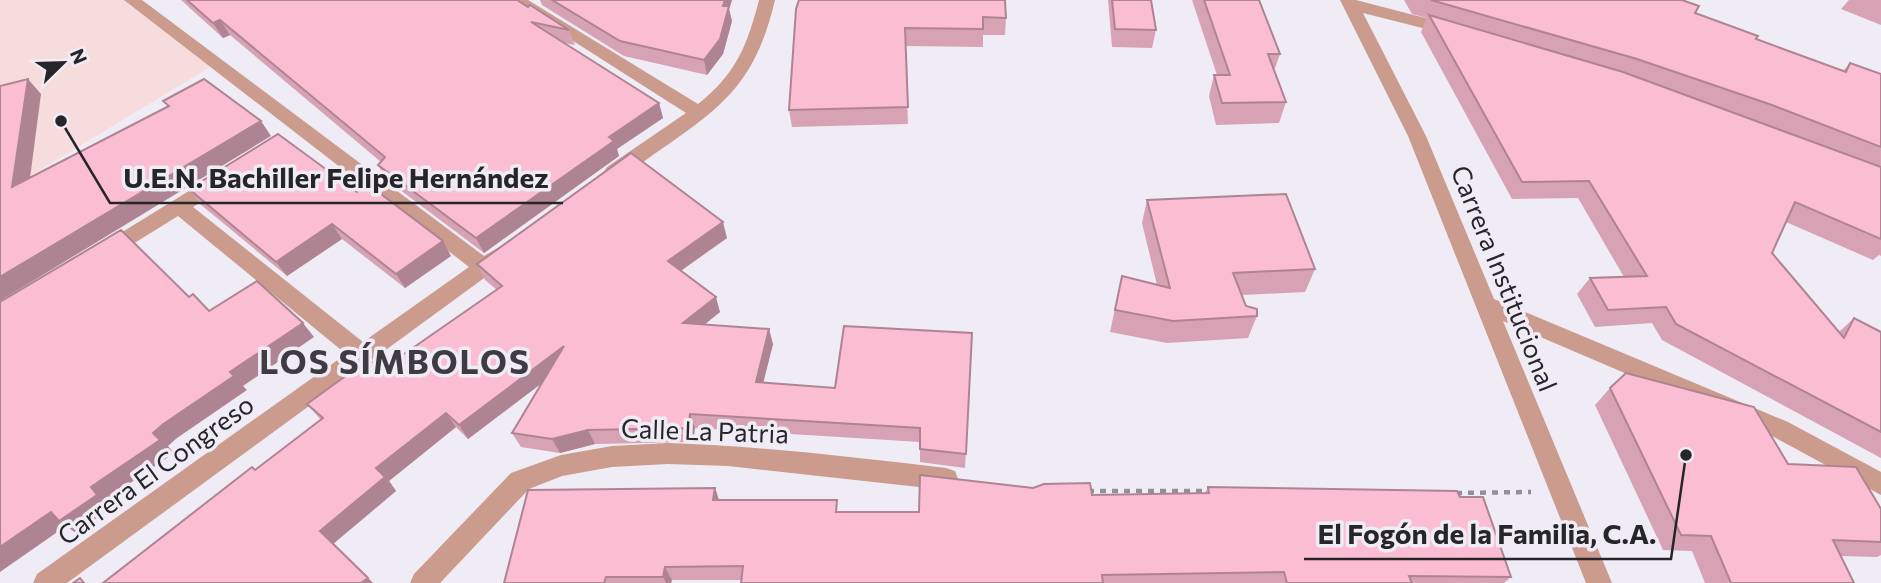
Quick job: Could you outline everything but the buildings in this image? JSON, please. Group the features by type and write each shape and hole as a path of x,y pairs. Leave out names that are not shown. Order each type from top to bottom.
{"street":[{"path":"132,0 484,267"},
{"path":"517,0 697,112"},
{"path":"597,184 697,112 740,74 760,28 767,0"},
{"path":"1349,3 1470,36"},
{"name":"Carrera Institucional","path":"1349,3 1417,136 1599,583"},
{"path":"280,144 302,130"},
{"path":"90,261 235,172"},
{"path":"179,206 362,354"},
{"name":"Carrera El Congreso","path":"46,583 515,244"},
{"path":"1486,305 1780,429 1881,484"},
{"name":"Calle La Patria","path":"424,583 520,481 538,471 571,461 615,456 681,455 776,460 965,481"}],"path":[{"path":"1085,491 1216,491"},
{"path":"1455,493 1562,492"}],"shaded area":[{"path":"0,0 132,0 215,64 30,176 36,184 0,204"}],"place":[{"name":"U.E.N. Bachiller Felipe Hernández","path":"61,121"},
{"name":"El Fogón de la Familia, C.A.","path":"1686,455"}],"district":[{"name":"LOS SÍMBOLOS","path":"395,360"}]}
